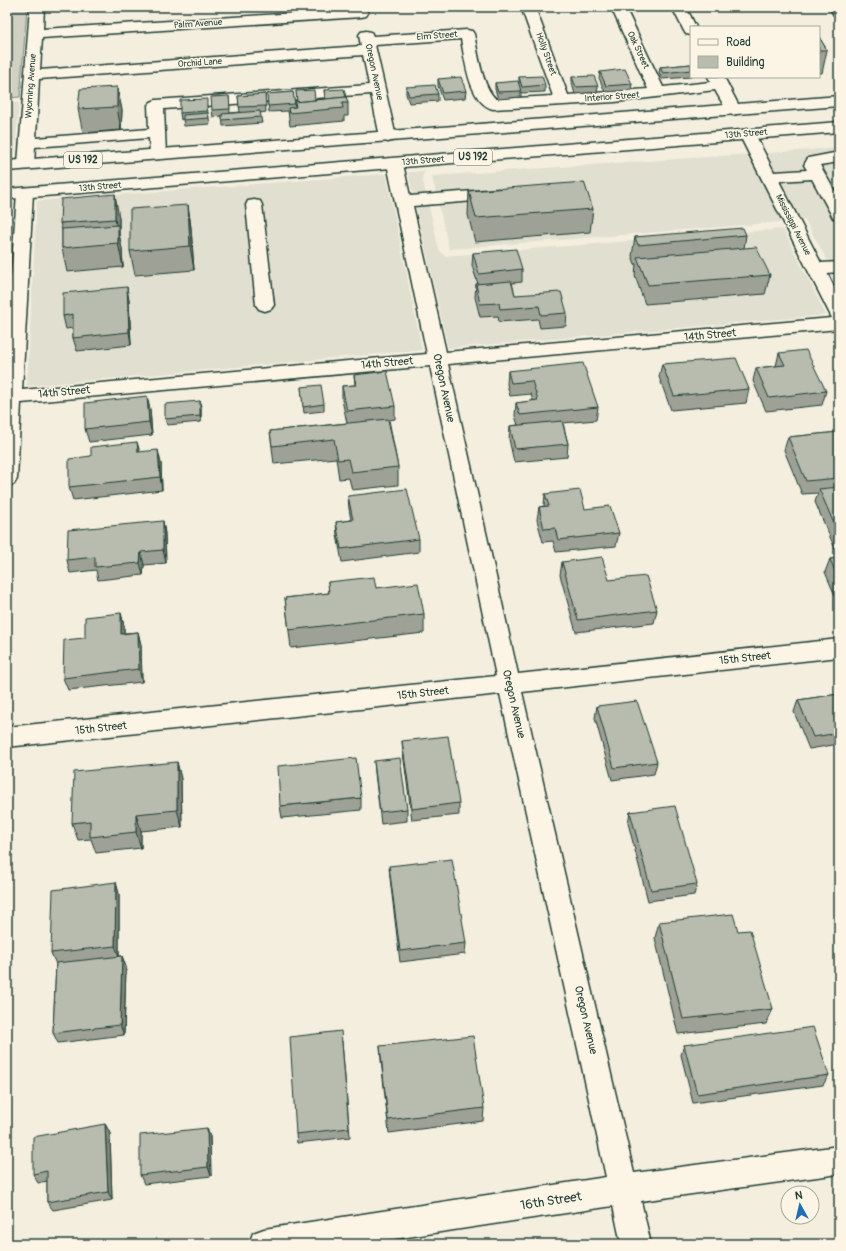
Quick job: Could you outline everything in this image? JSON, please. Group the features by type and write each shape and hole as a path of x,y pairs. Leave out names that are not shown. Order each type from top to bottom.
{"main road":[{"name":"Wyoming Avenue","path":"26,164 37,7"},
{"name":"Holly Street","path":"528,7 564,101"},
{"name":"Oak Street","path":"618,7 658,93"},
{"path":"678,7 690,28"},
{"path":"836,7 839,12"},
{"name":"Palm Avenue","path":"35,34 360,10"},
{"name":"Oregon Avenue","path":"360,10 388,137"},
{"name":"Elm Street","path":"368,46 467,34 473,65 483,96 493,104 504,105"},
{"name":"Orchid Lane","path":"32,75 368,46"},
{"name":"Interior Street","path":"504,105 658,93 718,81"},
{"path":"718,81 733,110"},
{"path":"7,479 15,235 25,193 54,174 132,167 158,154 156,105 377,89"},
{"name":"US 192","path":"7,166 839,101"},
{"path":"395,164 404,152 420,145 618,130 670,115"},
{"path":"640,143 691,126 839,115"},
{"name":"13th Street","path":"7,194 395,164 839,127"},
{"path":"27,143 157,134"},
{"name":"Mississippi Avenue","path":"746,134 839,315"},
{"path":"183,180 241,161 360,152 378,148 388,137"},
{"path":"839,157 814,161 812,165 839,214"},
{"path":"7,177 26,164"},
{"name":"Oregon Avenue","path":"395,164 509,684 625,1189 636,1244"},
{"path":"769,178 817,174"},
{"path":"403,202 515,193"},
{"path":"254,205 265,305"},
{"path":"815,269 839,267"},
{"name":"14th Street","path":"10,397 839,323"},
{"name":"15th Street","path":"7,737 839,648"},
{"name":"16th Street","path":"264,1244 625,1189 839,1160"}],"shaded area":[{"path":"7,7 27,7 20,97 7,98"},
{"path":"7,103 19,103 15,150 7,151"},
{"path":"839,148 839,281 805,220 449,249 432,176"},
{"path":"425,171 422,177 439,250 445,256 783,229 826,315 448,348 408,172"},
{"path":"386,174 422,350 27,386 37,201"},
{"path":"7,203 13,203 7,287"}],"building":[{"path":"820,39 827,50 820,50"},
{"path":"690,64 690,70 663,73 660,67"},
{"path":"625,69 632,84 606,86 600,72"},
{"path":"542,76 545,85 522,87 519,77"},
{"path":"594,76 598,86 576,87 572,77"},
{"path":"461,77 466,91 443,93 438,79"},
{"path":"518,81 521,91 498,92 495,83"},
{"path":"435,85 438,94 409,96 406,87"},
{"path":"117,87 117,107 78,109 80,89"},
{"path":"344,89 346,97 326,99 324,90"},
{"path":"314,90 315,100 297,102 296,91"},
{"path":"293,92 295,104 268,106 267,94"},
{"path":"265,94 266,106 239,107 238,96"},
{"path":"229,96 230,109 212,110 211,97"},
{"path":"346,97 348,103 342,103 343,108 289,113 288,108 296,107 295,102"},
{"path":"207,99 207,111 180,113 180,100"},
{"path":"260,111 261,117 222,120 222,114"},
{"path":"208,113 209,118 183,120 183,115"},
{"path":"584,182 593,209 476,218 469,191"},
{"path":"115,194 115,219 60,223 61,199"},
{"path":"188,205 190,246 130,251 130,209"},
{"path":"118,225 118,243 62,248 62,229"},
{"path":"743,228 746,235 638,245 635,237"},
{"path":"756,247 770,275 648,285 637,257"},
{"path":"516,249 522,269 479,274 473,253"},
{"path":"511,281 515,295 561,292 567,313 541,315 539,306 500,309 499,303 480,304 476,284"},
{"path":"127,287 129,332 73,338 73,314 63,316 63,293"},
{"path":"806,350 826,391 769,398 756,368 785,365 779,353"},
{"path":"736,358 749,389 674,396 662,364"},
{"path":"583,363 598,407 520,415 516,403 538,400 532,381 511,383 508,371"},
{"path":"387,371 395,406 347,411 342,386 356,385 354,375"},
{"path":"321,385 324,404 303,407 301,387"},
{"path":"147,396 149,422 85,429 85,403"},
{"path":"200,401 200,416 165,419 165,404"},
{"path":"388,419 398,467 351,472 348,459 338,460 334,439 272,446 270,431"},
{"path":"562,421 568,444 515,449 510,426"},
{"path":"839,432 839,478 806,481 788,437"},
{"path":"137,442 138,452 158,450 160,477 69,487 69,459 91,456 91,447"},
{"path":"839,487 839,535 819,489"},
{"path":"407,489 419,539 341,549 336,522 353,520 348,496"},
{"path":"580,490 585,509 610,506 619,533 558,540 555,528 544,529 539,507 549,506 545,494"},
{"path":"163,521 163,550 141,552 140,563 95,567 95,557 67,560 68,530"},
{"path":"602,557 609,580 646,576 657,610 578,620 562,562"},
{"path":"839,558 839,581 830,559"},
{"path":"374,577 376,588 418,583 424,614 289,630 285,598 329,593 328,582"},
{"path":"121,613 121,634 138,632 139,669 63,678 64,640 85,638 85,617"},
{"path":"839,694 839,733 813,737 798,700"},
{"path":"637,701 657,762 614,768 597,706"},
{"path":"448,736 459,803 412,809 402,741"},
{"path":"356,758 361,798 280,806 278,766"},
{"path":"400,758 407,809 380,812 374,761"},
{"path":"177,762 177,810 136,814 136,832 90,837 90,821 72,823 74,772"},
{"path":"675,806 697,884 651,890 630,812"},
{"path":"452,859 466,943 400,951 389,866"},
{"path":"116,882 115,946 51,953 53,890"},
{"path":"733,914 738,931 750,930 773,1009 683,1019 659,922"},
{"path":"122,956 120,1025 53,1033 56,963"},
{"path":"813,1027 829,1075 697,1094 684,1045"},
{"path":"341,1031 349,1128 296,1134 290,1037"},
{"path":"473,1036 484,1108 388,1120 380,1046"},
{"path":"105,1124 108,1192 47,1202 47,1171 33,1174 33,1137"},
{"path":"207,1128 208,1167 140,1175 140,1135"}]}
